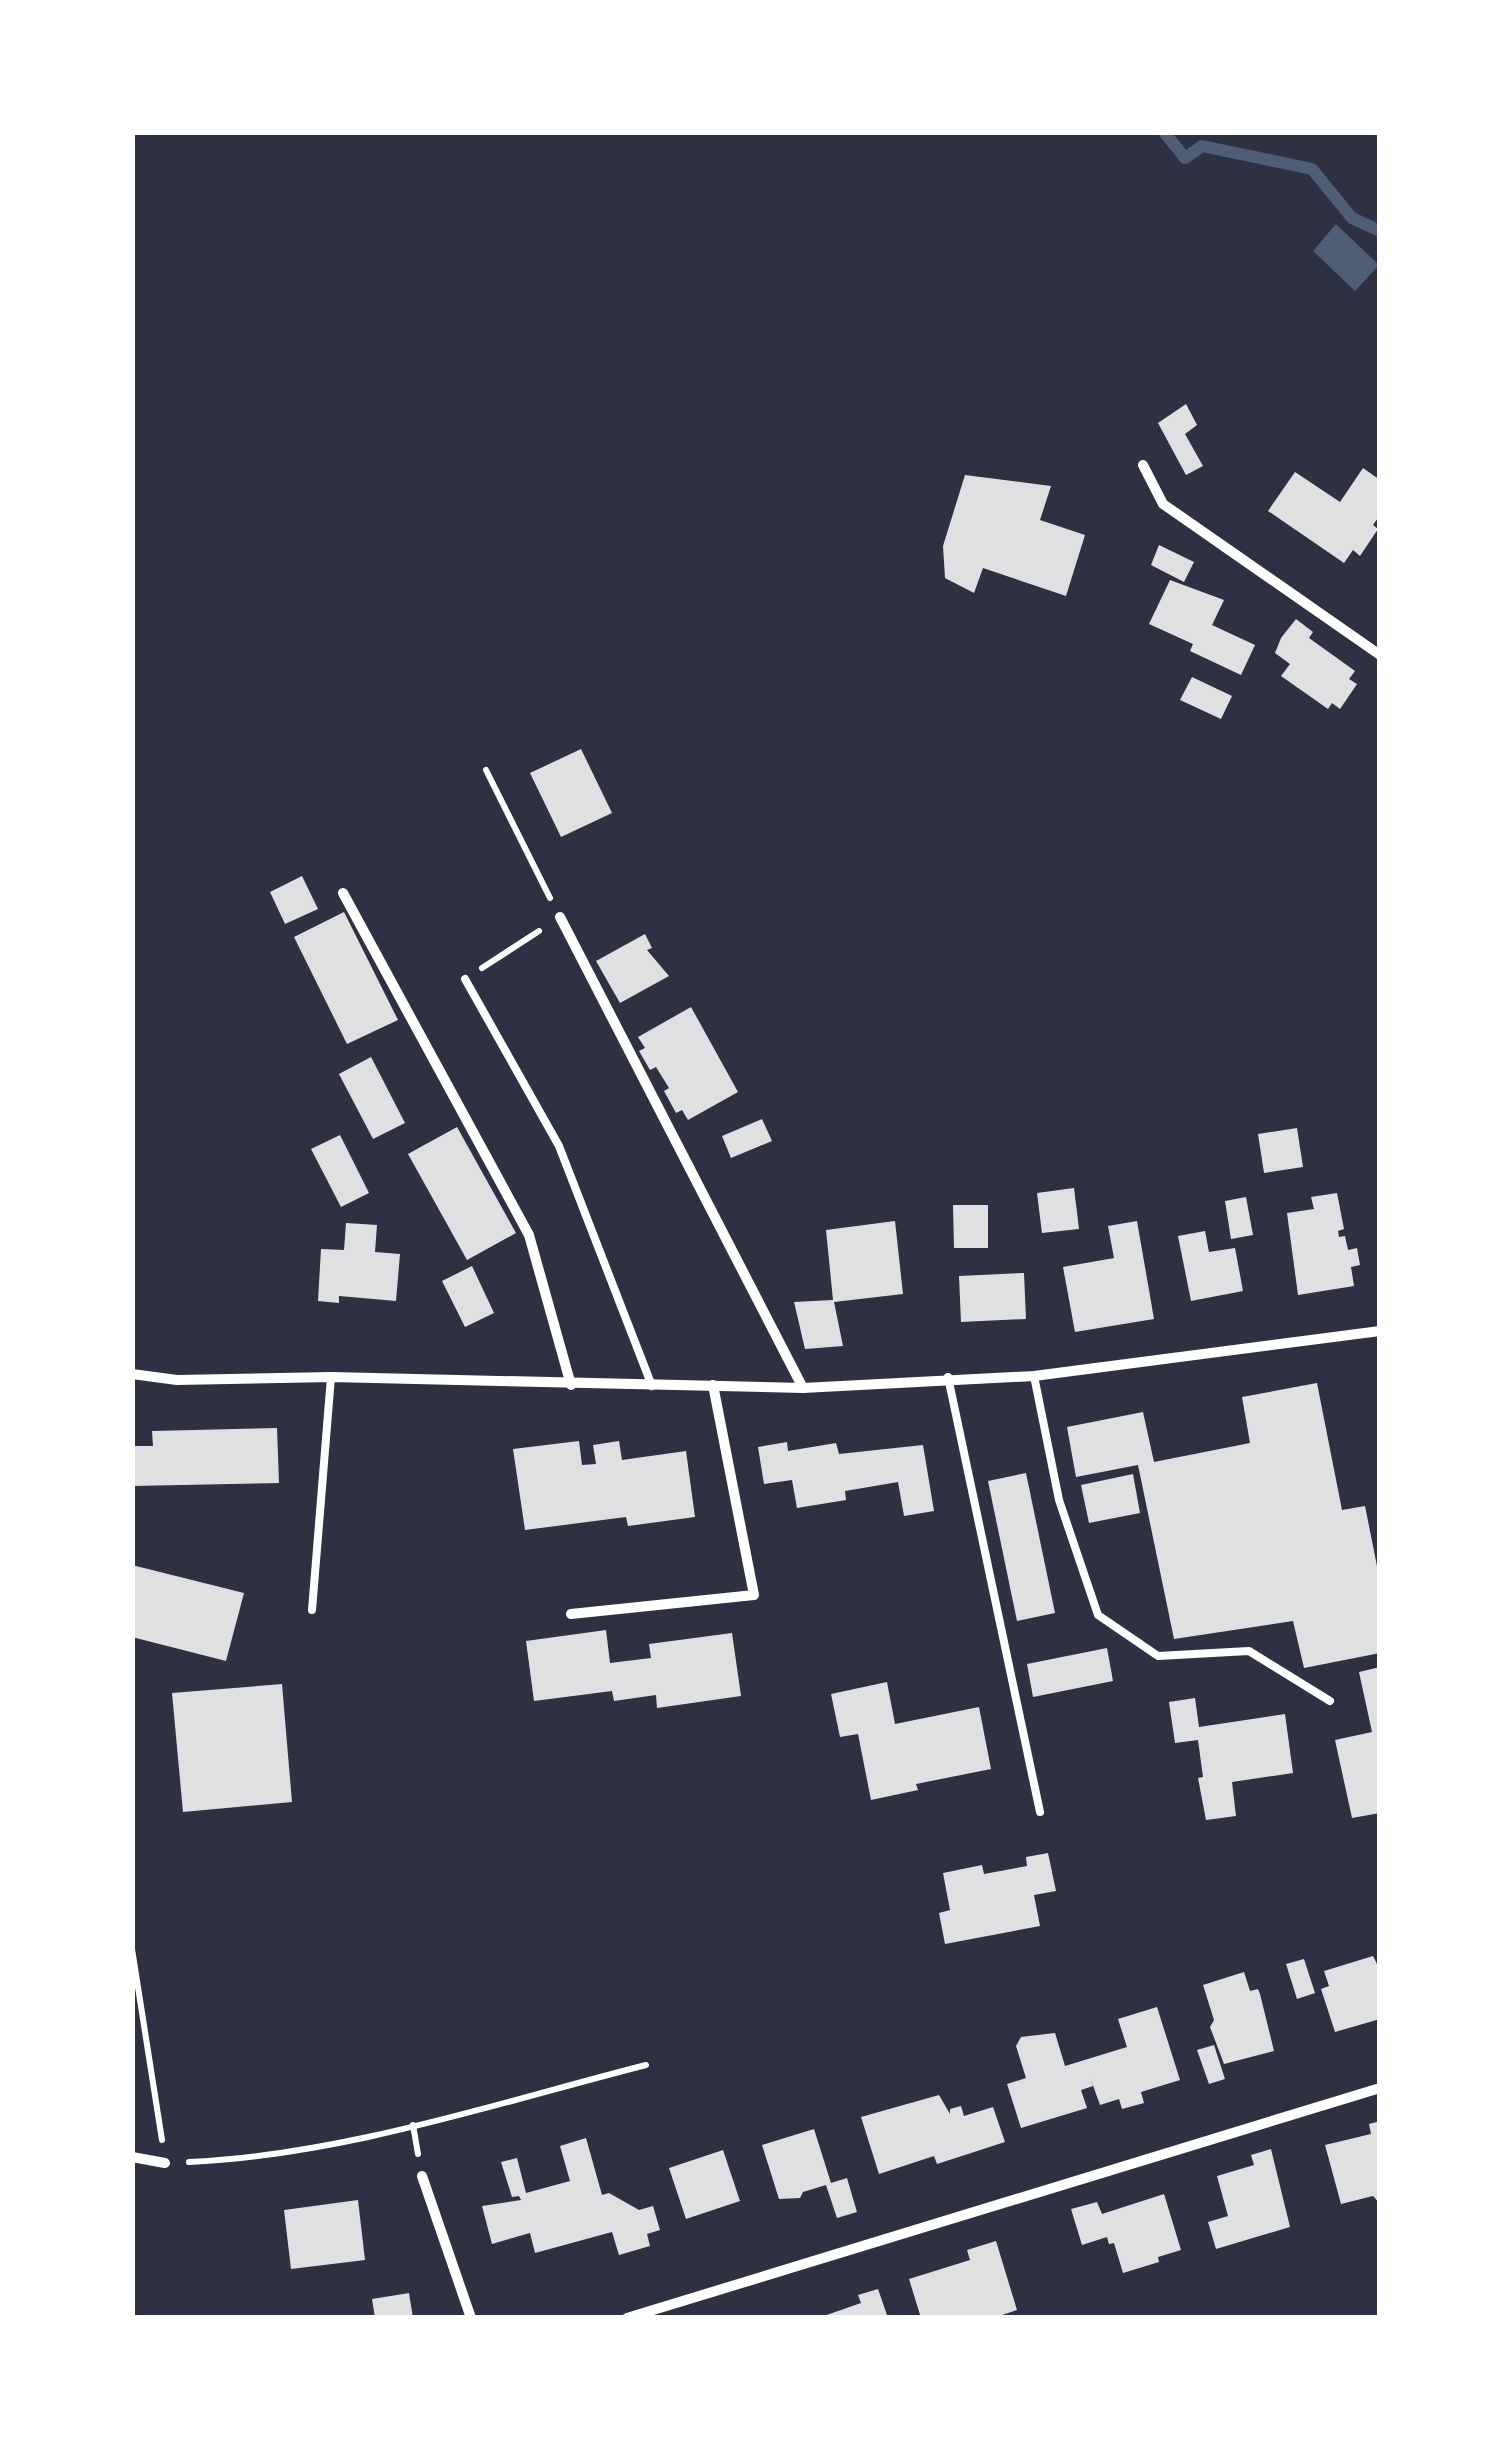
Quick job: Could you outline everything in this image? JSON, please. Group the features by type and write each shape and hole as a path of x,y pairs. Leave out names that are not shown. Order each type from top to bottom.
{"street":[{"path":"1143,464 1162,504 1380,655"},
{"path":"343,893 529,1235 571,1384"},
{"path":"560,918 803,1388"},
{"path":"132,1374 177,1380 331,1377 803,1388 1034,1376 1380,1331"},
{"path":"571,1614 754,1595 713,1386"},
{"path":"627,2318 1380,2088"},
{"path":"132,2158 165,2163"},
{"path":"422,2176 471,2318"}],"lane":[{"path":"465,979 558,1146 652,1386"},
{"path":"1034,1376 1059,1500 1098,1615 1158,1656 1249,1651 1330,1700"},
{"path":"312,1610 331,1377"},
{"path":"948,1378 1040,1812"}],"path":[{"path":"465,979 560,918 486,770"},
{"path":"132,1949 165,2163 246,2160 413,2125 646,2065"}],"water":[{"path":"1336,224 1379,265 1355,291 1313,251"}],"building":[{"path":"1186,404 1197,425 1185,434 1203,466 1186,475 1158,423"},
{"path":"1363,468 1380,480 1380,515 1373,525 1378,529 1360,556 1353,550 1344,563 1268,511 1295,472 1340,502"},
{"path":"965,475 1051,486 1040,520 1085,535 1066,596 983,568 974,593 945,578 943,546"},
{"path":"1159,545 1194,562 1184,582 1151,565"},
{"path":"1170,580 1224,600 1212,625 1255,645 1241,675 1190,651 1193,644 1149,624"},
{"path":"1296,619 1313,632 1309,638 1355,671 1349,679 1357,684 1340,709 1332,703 1328,709 1281,676 1290,664 1275,653"},
{"path":"1192,677 1232,696 1221,719 1180,700"},
{"path":"581,749 612,813 561,837 530,773"},
{"path":"302,876 318,909 285,924 270,892"},
{"path":"344,912 398,1020 347,1044 294,937"},
{"path":"645,934 652,948 647,950 669,976 620,1003 596,961"},
{"path":"691,1007 738,1092 688,1120 682,1110 676,1113 664,1091 669,1088 656,1067 650,1070 639,1051 645,1048 638,1037"},
{"path":"371,1057 405,1123 373,1139 339,1074"},
{"path":"762,1119 772,1141 731,1158 722,1136"},
{"path":"457,1127 516,1233 467,1260 408,1154"},
{"path":"1297,1128 1303,1167 1264,1173 1258,1134"},
{"path":"340,1135 369,1193 341,1207 311,1149"},
{"path":"1074,1188 1079,1229 1042,1233 1037,1193"},
{"path":"1337,1193 1344,1229 1338,1231 1339,1237 1345,1236 1348,1250 1357,1248 1360,1265 1351,1267 1354,1286 1298,1295 1287,1213 1314,1209 1311,1197"},
{"path":"1246,1197 1253,1235 1231,1239 1225,1201"},
{"path":"953,1205 988,1205 988,1248 954,1248"},
{"path":"895,1221 903,1294 834,1302 843,1346 805,1349 794,1302 833,1300 826,1230"},
{"path":"1137,1221 1154,1319 1075,1332 1063,1267 1114,1258 1108,1226"},
{"path":"346,1223 377,1225 375,1252 400,1254 396,1301 339,1296 339,1303 318,1301 321,1249 344,1250"},
{"path":"1205,1231 1209,1252 1235,1248 1243,1291 1191,1301 1178,1236"},
{"path":"472,1266 494,1313 465,1327 442,1281"},
{"path":"1024,1273 1026,1319 961,1322 959,1276"},
{"path":"1317,1383 1342,1510 1365,1506 1380,1581 1380,1653 1304,1668 1293,1621 1174,1639 1138,1465 1076,1477 1067,1427 1143,1412 1154,1462 1250,1443 1242,1397"},
{"path":"277,1428 279,1483 132,1486 132,1446 153,1446 152,1431"},
{"path":"579,1441 582,1465 596,1464 593,1445 619,1441 622,1460 686,1451 695,1517 628,1526 626,1517 525,1530 513,1449"},
{"path":"787,1442 788,1451 836,1443 839,1454 923,1445 934,1511 904,1516 898,1482 845,1491 846,1500 797,1508 792,1480 764,1484 758,1447"},
{"path":"1026,1473 1055,1613 1017,1621 988,1481"},
{"path":"1133,1474 1140,1513 1089,1523 1081,1485"},
{"path":"132,1565 244,1593 226,1661 132,1637"},
{"path":"606,1630 610,1663 651,1658 649,1644 732,1633 741,1696 657,1708 656,1695 614,1701 612,1691 534,1701 526,1641"},
{"path":"1107,1648 1113,1681 1033,1697 1027,1664"},
{"path":"1380,1667 1380,1813 1352,1818 1335,1740 1372,1732 1359,1672"},
{"path":"887,1682 895,1724 979,1707 991,1769 916,1784 918,1790 871,1800 858,1734 840,1737 831,1694"},
{"path":"282,1684 292,1802 183,1812 172,1693"},
{"path":"1195,1698 1199,1727 1285,1714 1293,1773 1232,1782 1236,1816 1206,1820 1198,1778 1203,1777 1198,1740 1175,1743 1169,1702"},
{"path":"1048,1853 1056,1891 1034,1895 1040,1926 945,1944 939,1913 950,1910 943,1873 982,1865 984,1874 1027,1866 1026,1857"},
{"path":"1373,1956 1380,1970 1380,2019 1335,2032 1321,1989 1329,1986 1324,1971"},
{"path":"1304,1959 1315,1993 1297,1999 1286,1964"},
{"path":"1244,1972 1250,1991 1258,1989 1260,1994 1274,2051 1224,2064 1210,2027 1214,2020 1203,1985"},
{"path":"1157,2007 1180,2080 1141,2092 1144,2103 1122,2109 1119,2099 1100,2105 1090,2077 1093,2086 1081,2090 1087,2108 1021,2128 1007,2084 1026,2078 1016,2046 1021,2037 1055,2033 1065,2066 1127,2047 1118,2019"},
{"path":"1214,2045 1225,2079 1209,2084 1197,2050"},
{"path":"939,2095 950,2114 950,2109 961,2106 964,2116 993,2107 1005,2142 937,2164 934,2156 879,2174 861,2117"},
{"path":"1380,2121 1380,2204 1373,2196 1341,2204 1325,2145 1371,2134 1369,2124"},
{"path":"814,2129 831,2183 847,2178 857,2212 837,2218 826,2185 803,2192 800,2198 779,2199 762,2145"},
{"path":"586,2138 602,2195 609,2193 639,2210 653,2206 660,2230 647,2234 650,2246 619,2255 612,2232 535,2253 530,2233 492,2244 482,2206 521,2200 519,2196 512,2197 501,2162 517,2158 526,2193 570,2181 560,2146"},
{"path":"1271,2149 1290,2227 1216,2249 1208,2222 1228,2216 1217,2176 1254,2165 1251,2155"},
{"path":"723,2150 740,2201 686,2219 669,2168"},
{"path":"1164,2194 1181,2250 1158,2257 1159,2262 1123,2273 1114,2243 1109,2244 1107,2237 1082,2245 1071,2209 1097,2202 1102,2214"},
{"path":"358,2200 365,2260 291,2269 284,2210"},
{"path":"996,2241 1017,2310 993,2318 921,2318 909,2279 970,2260 967,2250"},
{"path":"878,2289 888,2318 818,2318 861,2303 858,2295"},
{"path":"409,2293 413,2318 375,2318 372,2299"}],"waterway":[{"path":"1164,132 1185,158 1202,146 1312,169 1352,218 1380,231"}]}
